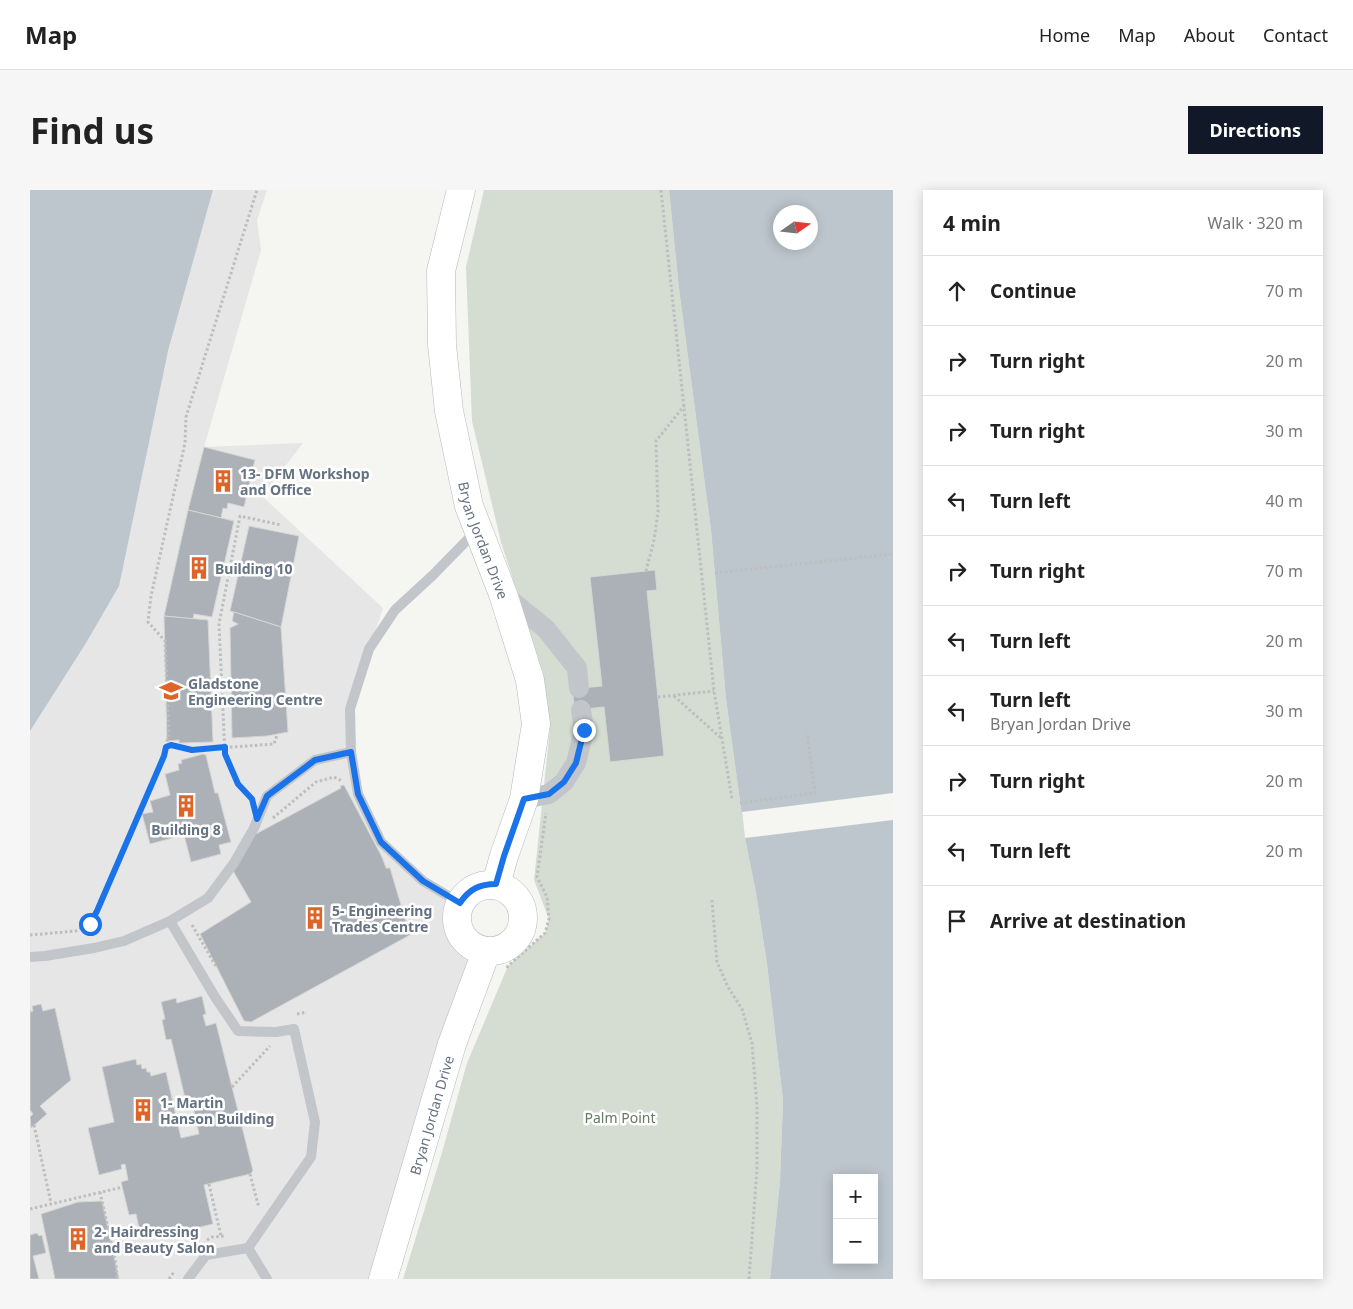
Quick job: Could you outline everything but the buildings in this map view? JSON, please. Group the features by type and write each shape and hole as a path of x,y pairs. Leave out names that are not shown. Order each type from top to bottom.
{"main road":[{"name":"Bryan Jordan Drive","path":"461,190 440,271 442,345 449,411 469,506 503,594 530,680 536,724 524,799 496,884"},
{"path":"485,884 496,884 507,889 516,897 522,907 524,919 522,930 516,940 508,947 486,952 474,948 464,939 458,928 456,915 460,903 466,894 475,888 485,884"},
{"name":"Bryan Jordan Drive","path":"383,1279 452,1044 486,952"}],"street":[{"path":"503,594 546,630 577,668 579,688"},
{"path":"524,799 549,794 564,782 576,763 584,730 581,710"}],"lane":[{"path":"460,903 423,881 381,842 358,794 351,752 350,709 369,649 395,610 478,529"},
{"path":"30,957 86,949 124,941 170,921 208,898 234,863 267,796 315,760 351,752"},
{"path":"170,921 215,997 238,1031 276,1032 294,1029 315,1122 311,1156 248,1248 206,1255 188,1279"},
{"path":"248,1248 267,1279"}],"path":[{"path":"30,935 76,931 90,924 160,765 166,747 169,734 165,641 148,622 151,596 185,443 186,417 257,190"},
{"path":"661,190 714,691 732,799"},
{"path":"646,571 654,540 658,512 656,441 684,406"},
{"path":"281,525 240,516 219,624 225,754 238,784 252,799 262,830 316,782 334,777 342,781 344,785"},
{"path":"715,573 893,554"},
{"path":"658,698 714,691"},
{"path":"674,696 722,738"},
{"path":"740,803 814,793 807,733"},
{"path":"166,747 172,743 192,750 274,744 278,735"},
{"path":"712,900 717,962 728,987 742,1009 752,1043 757,1170 748,1279"},
{"path":"178,936 199,920"},
{"path":"192,925 218,970"},
{"path":"232,1087 271,1045 269,1021 307,1012"},
{"path":"33,1127 51,1204"},
{"path":"250,1174 260,1214"},
{"path":"209,1184 220,1236"},
{"path":"30,1208 122,1187"},
{"path":"100,1192 116,1264 117,1279"},
{"path":"206,1241 212,1237 229,1235"},
{"path":"169,1279 178,1267"}],"shaded area":[{"path":"30,190 213,190 168,351 119,586 86,643 30,731"},
{"path":"213,190 267,190 257,220 261,250 204,447 303,443 262,496 383,608 350,709 358,794 381,842 423,881 460,903 456,915 458,928 464,939 474,947 383,1279 30,1279 30,731 168,351"},
{"path":"669,190 893,190 893,1279 770,1279 780,1181 783,1100 767,964 745,838 726,699 711,530 679,289"}],"green space":[{"name":"Palm Point","path":"484,190 669,190 679,289 711,530 726,699 745,838 767,964 783,1100 780,1181 770,1279 403,1279 467,1063 508,966 545,933 549,919 534,880 550,729 543,673 501,542 472,421 466,267"}],"pier":[{"path":"893,793 893,820 745,838 742,812"}],"place":[{"name":"13- DFM Workshop and Office","path":"223,481"},
{"name":"Building 10","path":"199,568"},
{"name":"Gladstone Engineering Centre","path":"171,691"},
{"name":"Building 8","path":"186,806"},
{"name":"5- Engineering Trades Centre","path":"315,918"},
{"name":"1- Martin Hanson Building","path":"143,1110"},
{"name":"2- Hairdressing and Beauty Salon","path":"78,1239"}],"route":[{"path":"90,924 164,756 166,747 171,745 192,750 225,747 225,754 238,784 252,799 257,819 267,796 315,760 351,752 358,794 381,842 423,881 460,903 466,894 475,888 485,884 496,884 524,799 549,794 564,782 576,763 584,730"}]}
